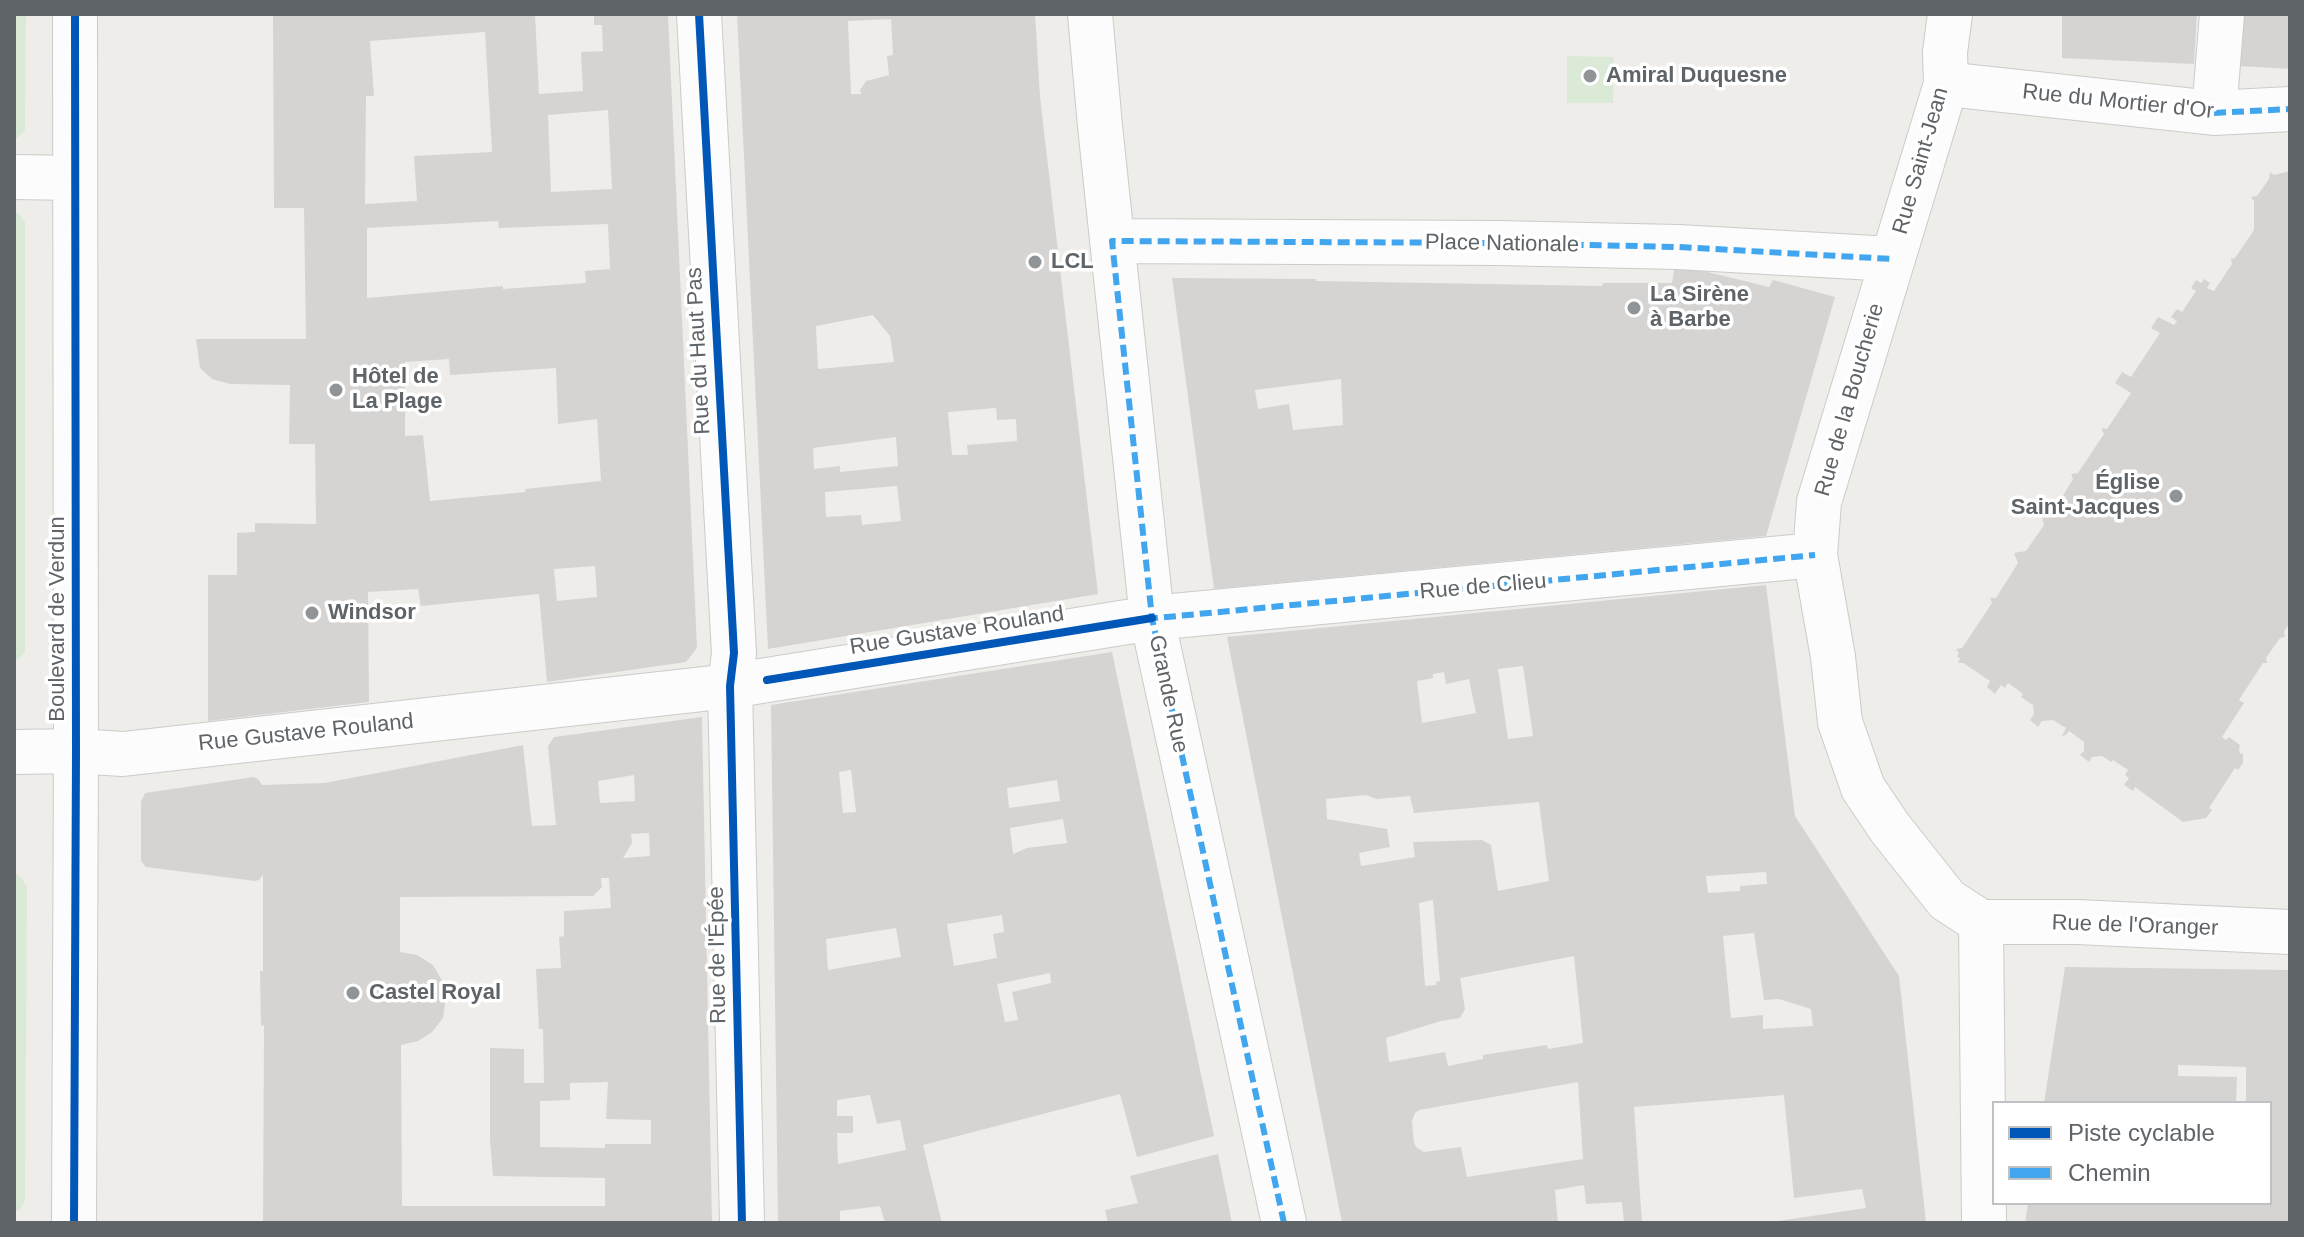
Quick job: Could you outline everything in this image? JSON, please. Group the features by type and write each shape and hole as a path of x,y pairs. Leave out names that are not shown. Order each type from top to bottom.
{"street":[{"name":"Boulevard de Verdun","path":"74,1223 75,14"},
{"name":"Rue du Haut Pas","path":"699,14 734,653 748,683"},
{"name":"Grande Rue","path":"1090,14 1152,618 1284,1223"},
{"name":"Rue Saint-Jean","path":"1892,259 1946,84 1945,52 1950,14"},
{"path":"2214,113 2222,14"},
{"name":"Rue du Mortier d'Or","path":"1946,84 2214,113 2290,109"},
{"path":"14,177 74,178"},
{"name":"Place Nationale","path":"1112,241 1663,247 1892,259"},
{"name":"Rue de la Boucherie","path":"1892,259 1819,502 1815,555 1833,657 1840,722 1863,788 1947,900 1981,922"},
{"name":"Rue de Clieu","path":"1152,618 1815,555"},
{"name":"Rue Gustave Rouland","path":"14,752 123,754 748,683 1152,618"},
{"name":"Rue de l'Épée","path":"742,1223 748,683"},
{"path":"1981,922 1984,1223"},
{"name":"Rue de l'Oranger","path":"1981,922 2077,922 2290,932"}],"green space":[{"path":"14,14 26,14 25,130 14,141"},
{"path":"1567,56 1614,57 1613,103 1567,103"},
{"path":"14,212 25,222 25,653 14,662"},
{"path":"14,874 18,874 27,886 25,1201 19,1210 14,1211"}],"building":[{"path":"273,14 535,14 539,94 583,91 581,52 603,51 602,25 594,25 594,14 668,14 697,648 686,662 547,682 539,594 421,606 418,589 368,592 369,702 208,721 208,575 237,575 237,533 255,532 255,523 316,524 315,444 289,444 290,385 230,384 212,379 200,368 196,339 306,339 304,208 274,208","holes":["485,32 492,152 414,156 417,201 365,204 366,96 374,96 370,41","608,110 612,189 551,192 548,115","498,221 499,228 608,224 610,269 585,271 586,283 503,289 503,286 367,298 367,228","449,359 450,375 556,368 558,424 597,419 601,481 430,501 423,435 405,436 405,362","595,566 597,597 557,601 554,569"]},
{"path":"737,14 1035,14 1040,97 1098,594 768,649","holes":["891,19 893,55 887,56 889,75 866,81 861,94 851,94 848,21","873,315 890,336 894,362 818,369 816,326","996,408 997,420 1016,419 1017,441 967,445 968,455 952,455 948,412","896,437 898,466 840,472 840,466 814,469 813,448","897,486 901,521 862,525 861,515 826,517 825,492"]},
{"path":"2062,14 2197,14 2194,64 2062,58"},
{"path":"2243,14 2290,14 2290,69 2239,66"},
{"name":"Église Saint-Jacques","path":"2290,171 2290,622 2284,632 2285,637 2280,638 2266,658 2267,663 2263,663 2239,700 2244,703 2222,737 2226,740 2229,737 2240,745 2243,763 2238,770 2235,768 2209,808 2212,810 2206,818 2183,822 2135,787 2133,791 2124,785 2129,778 2125,775 2128,770 2113,760 2111,762 2102,756 2092,757 2089,762 2080,755 2084,751 2084,742 2069,731 2062,736 2066,728 2053,720 2042,721 2038,727 2030,720 2034,714 2033,705 2021,697 2023,694 2008,683 2005,688 2001,685 1995,694 1987,687 1990,681 1963,663 1958,663 1960,659 1956,649 1962,648 1992,603 1990,598 1996,598 2018,563 2014,553 2026,551 2044,525 2041,513 2053,512 2073,479 2071,474 2078,473 2104,434 2101,428 2107,429 2131,393 2115,383 2122,372 2131,377 2160,333 2151,328 2158,317 2174,325 2177,321 2171,317 2177,309 2182,312 2196,291 2191,288 2196,280 2201,283 2204,279 2210,283 2207,288 2214,291 2232,264 2231,259 2235,258 2254,230 2254,201 2251,197 2257,196 2269,179 2270,172 2274,175"},
{"path":"1675,264 1769,287 1773,280 1835,297 1766,536 1214,589 1172,278 1602,286 1603,283 1672,283","holes":["1341,379 1343,425 1293,430 1289,404 1258,409 1255,390"]},
{"path":"1766,585 1795,816 1899,976 1926,1223 1778,1223 1866,1208 1862,1189 1794,1198 1784,1095 1634,1107 1642,1223 1624,1223 1622,1202 1586,1204 1584,1185 1555,1190 1558,1223 1342,1223 1227,637","holes":["1523,666 1533,736 1508,739 1498,669","1444,672 1446,684 1469,679 1476,713 1422,723 1417,681 1433,678 1433,674","1366,795 1377,799 1410,796 1414,813 1539,802 1549,881 1498,891 1491,845 1482,840 1413,842 1415,857 1361,866 1359,853 1390,847 1387,829 1327,819 1326,799","1766,872 1767,884 1740,886 1740,891 1708,893 1706,876","1433,900 1440,981 1436,985 1425,986 1419,903","1754,933 1764,1000 1779,999 1811,1009 1813,1026 1763,1029 1763,1015 1731,1018 1723,936","1574,956 1583,1043 1483,1055 1483,1059 1448,1066 1445,1052 1389,1062 1386,1038 1460,1018 1465,1009 1460,978","1578,1082 1583,1159 1467,1177 1461,1147 1424,1152 1417,1148 1412,1121 1415,1113"]},
{"path":"1112,652 1214,1136 1137,1157 1120,1094 923,1145 942,1223 885,1223 880,1206 840,1211 840,1223 778,1223 771,705","holes":["851,770 856,812 843,813 839,772","1057,780 1060,801 1009,808 1007,788","1063,819 1067,843 1027,848 1013,854 1010,828","1002,915 1004,932 993,934 997,958 954,966 947,924","896,928 901,957 828,970 826,939","1050,973 1051,983 1012,992 1018,1020 1005,1022 997,984","870,1095 877,1124 900,1120 906,1150 838,1164 837,1133 853,1133 853,1116 837,1116 837,1100"]},
{"path":"702,717 712,1223 263,1223 264,1025 261,1026 260,971 263,971 263,874 255,881 146,867 141,861 141,802 145,793 254,777 262,785 325,783 523,745 532,826 556,825 548,746 554,737","holes":["634,775 635,801 600,803 598,781","649,833 650,856 623,858 632,843 631,834","601,878 609,878 611,908 564,911 564,936 559,937 561,968 536,969 539,1029 543,1029 544,1083 524,1083 524,1049 490,1048 490,1140 493,1176 605,1178 605,1206 402,1206 401,1045 418,1041 432,1032 443,1018 446,997 443,982 433,965 417,955 400,952 400,897 593,896 602,887","608,1082 606,1119 651,1120 651,1144 605,1144 605,1148 540,1147 540,1101 570,1100 570,1083"]},
{"path":"2065,967 2290,970 2290,1223 2025,1223 2028,1205 2272,1205 2272,1101 2246,1101 2246,1067 2178,1065 2178,1076 2237,1077 2236,1101 2044,1101"},
{"path":"1218,1154 1232,1223 1108,1223 1105,1210 1138,1203 1130,1176"}],"marked path":[{"path":"2214,113 2290,109"},
{"path":"1284,1223 1152,618 1112,241 1678,247 1892,259"},
{"path":"1146,619 1815,555"}],"cycle path":[{"path":"74,1223 75,14"},
{"path":"699,14 734,653 730,686 742,1223"},
{"path":"767,680 1152,618"}],"place":[{"name":"Amiral Duquesne","path":"1590,76"},
{"name":"LCL","path":"1035,262"},
{"name":"La Sirène à Barbe","path":"1634,308"},
{"name":"Hôtel de La Plage","path":"336,390"},
{"name":"Église Saint-Jacques","path":"2176,496"},
{"name":"Windsor","path":"312,613"},
{"name":"Castel Royal","path":"353,993"}]}
